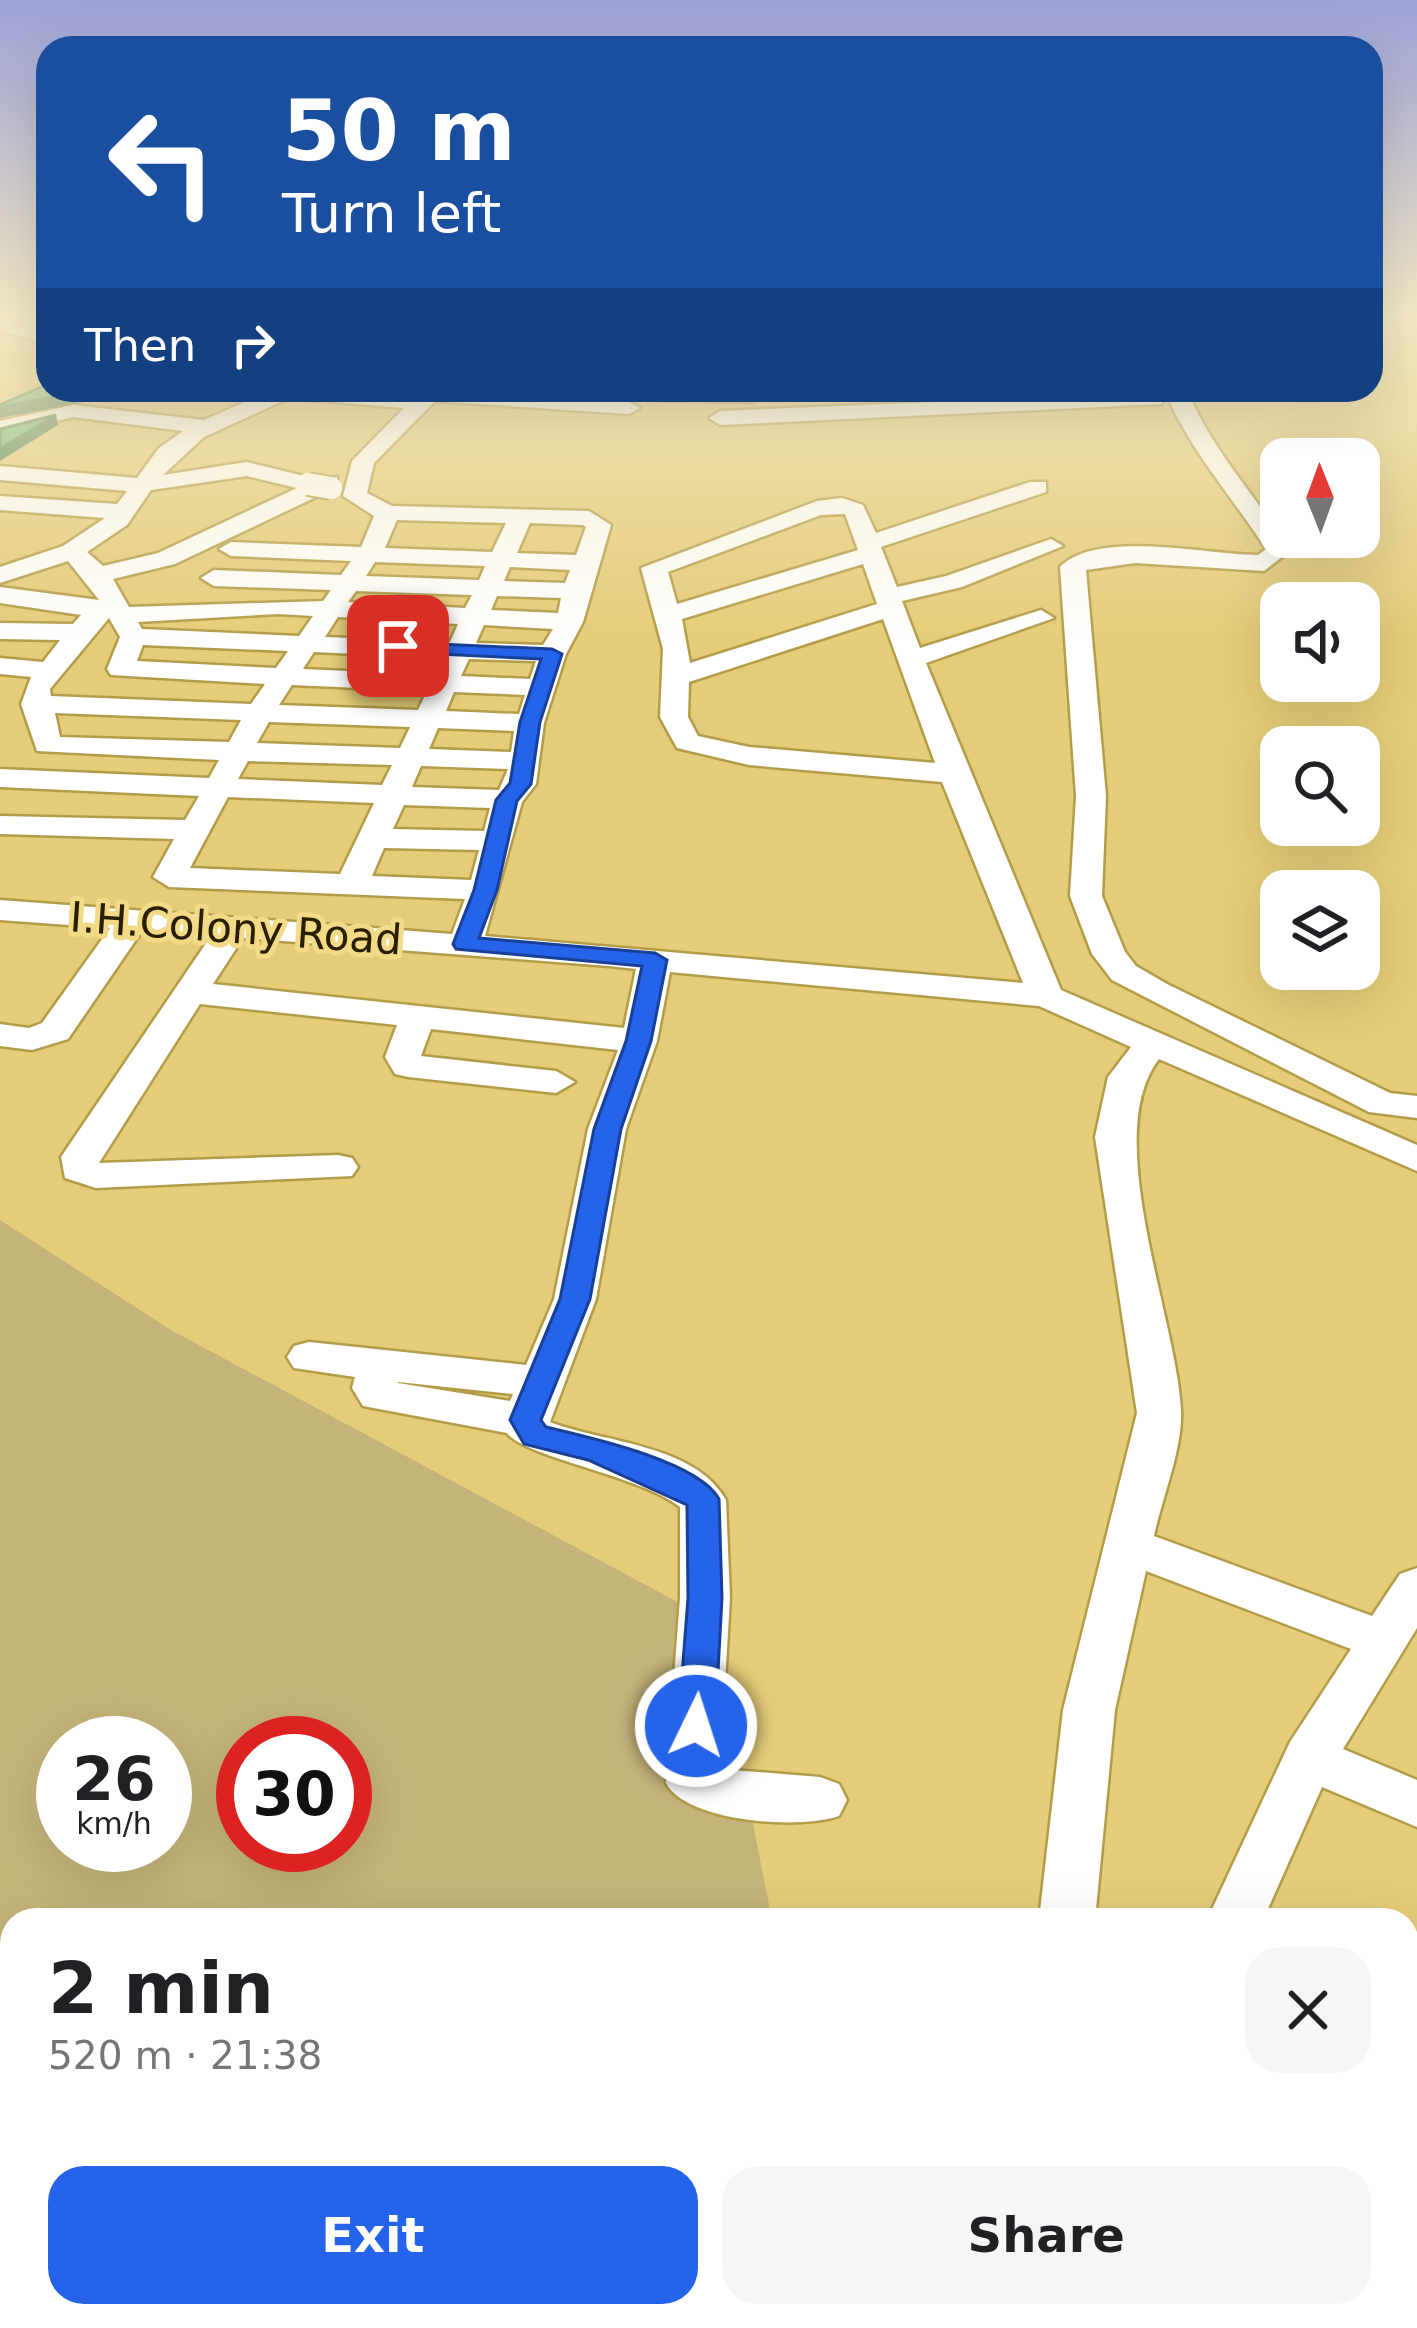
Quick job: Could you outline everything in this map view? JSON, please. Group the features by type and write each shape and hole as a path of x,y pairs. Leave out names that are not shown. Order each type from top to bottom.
{"street":[{"path":"196,426 207,427"},
{"path":"0,575 69,551 124,512 167,453 210,426"},
{"path":"98,575 166,559 328,483 342,482 398,426"},
{"path":"1189,426 1222,463 1279,550 1264,563 1119,556 1094,558 1073,567 1091,796 1085,880 1096,925 1124,973 1155,991 1382,1104 1417,1107"},
{"path":"3,466 140,485 233,469 342,482 357,499 371,545 312,642 261,710 169,877 485,890"},
{"path":"667,615 1038,487"},
{"path":"0,502 124,512"},
{"path":"954,774 749,756 687,742 674,717 679,676 654,568 666,559 829,505 855,510 954,774 1046,997"},
{"path":"231,549 513,537 597,520 575,591 571,622 552,654 545,688 530,722 520,784 507,800 485,890 465,944"},
{"path":"0,523 69,551 98,575 121,669 545,688"},
{"path":"257,531 371,545 489,587 575,591"},
{"path":"351,886 513,537"},
{"path":"214,578 371,545 513,537 591,550"},
{"path":"679,676 1051,546"},
{"path":"0,554 69,551"},
{"path":"0,595 107,620"},
{"path":"0,631 190,607 571,622"},
{"path":"0,612 312,642 552,654"},
{"path":"912,659 1041,618"},
{"path":"107,620 49,671 36,689 35,704 47,745 524,761"},
{"path":"0,666 49,671"},
{"path":"35,704 530,722"},
{"path":"0,778 507,800"},
{"path":"33,826 67,782"},
{"path":"0,825 195,830"},
{"path":"375,838 496,842"},
{"name":"I.H.Colony Road","path":"0,910 465,944 1046,997 1417,1159"},
{"path":"0,1035 32,1039 55,1031 131,922"},
{"path":"232,929 80,1157 79,1169 96,1176 338,1167"},
{"path":"655,960 638,1041 607,1129 575,1299 534,1401 535,1436 595,1450 679,1483 703,1499 705,1598 693,1783 707,1790 820,1799"},
{"path":"188,992 416,1021 638,1041"},
{"path":"416,1021 403,1057 408,1066 556,1082"},
{"path":"1068,1908 1089,1710 1165,1559 1159,1413 1114,1137 1117,1102 1126,1077 1154,1041"},
{"path":"309,1357 382,1365 374,1388 379,1395 534,1401"},
{"path":"1165,1559 1380,1639"},
{"path":"1240,1908 1309,1758 1380,1639 1417,1588"},
{"path":"1309,1758 1417,1804"}],"shaded area":[{"path":"0,1220 171,1330 713,1621 770,1908 0,1908"}],"building":[{"path":"13,426 38,426 0,449 0,429"}],"route":[{"path":"398,646 552,654 545,688 530,722 520,784 507,800 485,890 465,944 655,960 638,1041 607,1129 575,1299 526,1420 535,1436 595,1450 679,1483 703,1499 705,1598 696,1726"}]}
